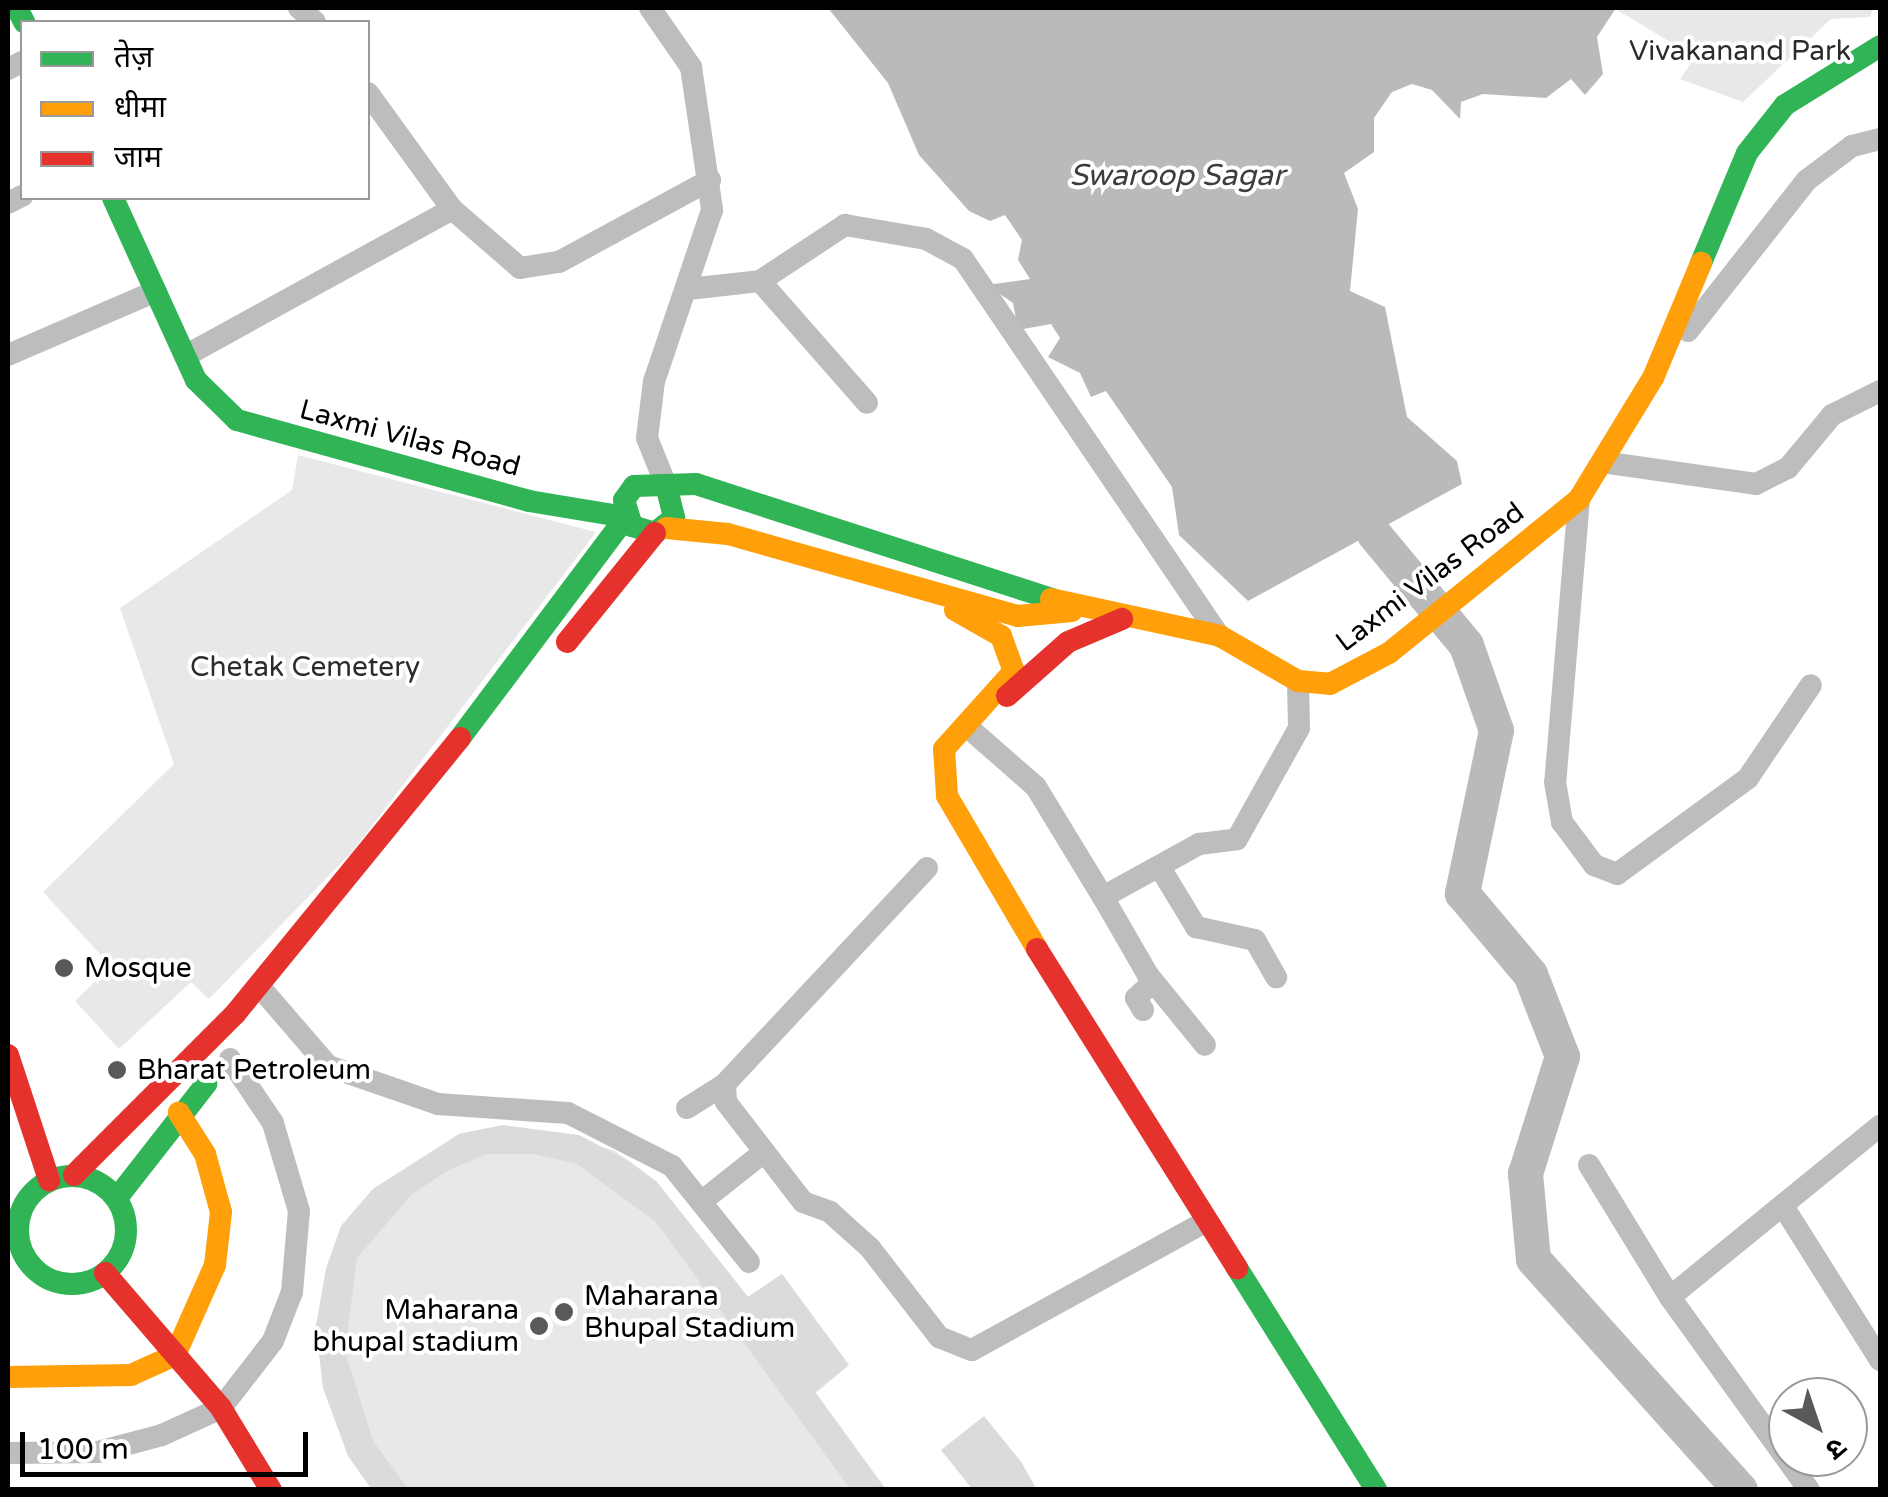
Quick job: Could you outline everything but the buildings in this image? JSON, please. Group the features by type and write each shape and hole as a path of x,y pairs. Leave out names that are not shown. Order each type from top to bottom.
{"main road":[{"name":"Laxmi Vilas Road","path":"1298,680 1330,684 1362,672 1579,498 1609,462 1653,378 1748,152 1786,105 1880,46"},
{"path":"114,200 185,356"},
{"name":"Laxmi Vilas Road","path":"185,356 196,380 237,420 314,447 626,517 660,530"},
{"path":"666,486 676,506 660,530 267,994 74,1175 49,1180 13,1222 32,1268 68,1284 105,1272 126,1238 117,1198 179,1113 230,1059 267,994 626,517 634,486 696,484 1029,587 1072,611"},
{"path":"660,530 728,534 1018,616 1072,611 1130,616 1220,636 1298,680"},
{"path":"904,583 1014,652 1014,670 944,749 943,771 962,830 1376,1490"},
{"path":"943,771 971,730 1068,642 1130,616"},
{"path":"8,1054 49,1180"},
{"path":"8,1377 131,1375 175,1355 215,1265 221,1212 205,1154 179,1113"},
{"path":"74,1175 117,1198"},
{"path":"8,1277 32,1268"},
{"path":"105,1272 220,1408 271,1490"}],"street":[{"path":"650,8 691,68 712,210 654,381 647,438 666,486"},
{"path":"370,96 452,209 520,268 560,262 710,180"},
{"path":"1653,378 1807,180 1852,146 1880,139"},
{"path":"185,356 326,286 452,209"},
{"path":"688,289 760,281 845,225 926,239 963,259 1220,636"},
{"path":"760,281 867,403"},
{"path":"8,355 156,291"},
{"path":"1609,462 1756,484 1788,468 1832,415 1880,391"},
{"path":"1579,498 1555,782 1562,822 1594,865 1618,874 1748,778 1811,685"},
{"path":"1103,897 1162,871 1199,844 1237,839 1300,728 1298,680"},
{"path":"971,730 1036,788 1154,982 1205,1045"},
{"path":"687,1108 725,1084 927,868"},
{"path":"1162,871 1196,927 1255,940 1276,977"},
{"path":"1143,1010 1136,998 1154,982"},
{"path":"267,994 328,1066 438,1104 568,1113 672,1166 749,1262"},
{"path":"8,1454 98,1452 220,1408 274,1342 300,1236 284,1150 230,1059"},
{"path":"725,1084 726,1102 802,1202 830,1212 870,1248 939,1337 972,1350 1207,1220"},
{"path":"1670,1297 1880,1126"},
{"path":"700,1202 764,1152"},
{"path":"1590,1165 1670,1297 1810,1490"},
{"path":"1783,1206 1880,1360"}],"green space":[{"name":"Vivakanand Park","path":"1614,8 1873,8 1870,17 1831,19 1743,102 1680,79 1695,57"},
{"name":"Chetak Cemetery","path":"298,455 596,532 352,852 209,999 191,982 119,1049 75,1001 111,966 43,892 174,764 120,608 292,490"},
{"name":"Maharana Bhupal Stadium","path":"503,1125 614,1150 657,1182 748,1297 782,1274 849,1365 816,1393 886,1489 372,1489 323,1388 316,1326 326,1269 341,1226 373,1189 459,1134"}],"water":[{"name":"Swaroop Sagar","path":"828,8 1616,8 1597,37 1603,74 1585,95 1571,79 1546,98 1483,94 1461,102 1460,119 1432,90 1412,84 1392,92 1374,118 1374,152 1344,173 1358,209 1350,291 1385,307 1407,417 1457,461 1462,484 1248,601 1179,535 1172,487 1106,391 1091,397 1080,373 1048,357 1060,338 1051,324 1018,330 1013,303 987,285 1030,279 1018,260 1022,240 1005,215 990,221 969,211 919,155 888,83"}],"waterway":[{"path":"1374,534 1466,645 1496,730 1462,893 1530,974 1562,1056 1525,1173 1533,1259 1740,1490"}],"traffic: fast":[{"path":"17,8 23,20"},
{"path":"1701,263 1747,153 1785,105 1880,46"},
{"path":"114,200 196,380 237,420 529,501 626,517"},
{"path":"666,485 674,518 655,533 632,526 624,500 634,486 696,484 1051,599"},
{"path":"460,738 626,517"},
{"path":"117,1198 206,1084"},
{"path":"72,1176 93,1180 110,1192 122,1209 126,1230 122,1251 110,1268 93,1280 72,1284 51,1280 34,1268 22,1251 18,1230 22,1209 34,1192 51,1180 72,1176"},
{"path":"1237,1268 1376,1490"}],"traffic: slow":[{"path":"1051,599 1220,636 1298,681 1330,684 1389,653 1579,499 1653,378 1701,263"},
{"path":"666,528 728,534 1018,616 1072,611"},
{"path":"955,610 1001,636 1014,671 944,749 947,796 1037,949"},
{"path":"8,1377 131,1375 175,1355 215,1265 221,1212 205,1154 179,1113"}],"traffic: jam":[{"path":"567,642 655,533"},
{"path":"1007,696 1068,642 1122,619"},
{"path":"74,1175 235,1014 460,738"},
{"path":"1037,949 1237,1268"},
{"path":"8,1055 49,1180"},
{"path":"105,1273 221,1408 271,1490"}],"place":[{"name":"Mosque","path":"64,968"},
{"name":"Bharat Petroleum","path":"117,1070"},
{"name":"Maharana Bhupal Stadium","path":"564,1312"},
{"name":"Maharana bhupal stadium","path":"539,1326"}]}
